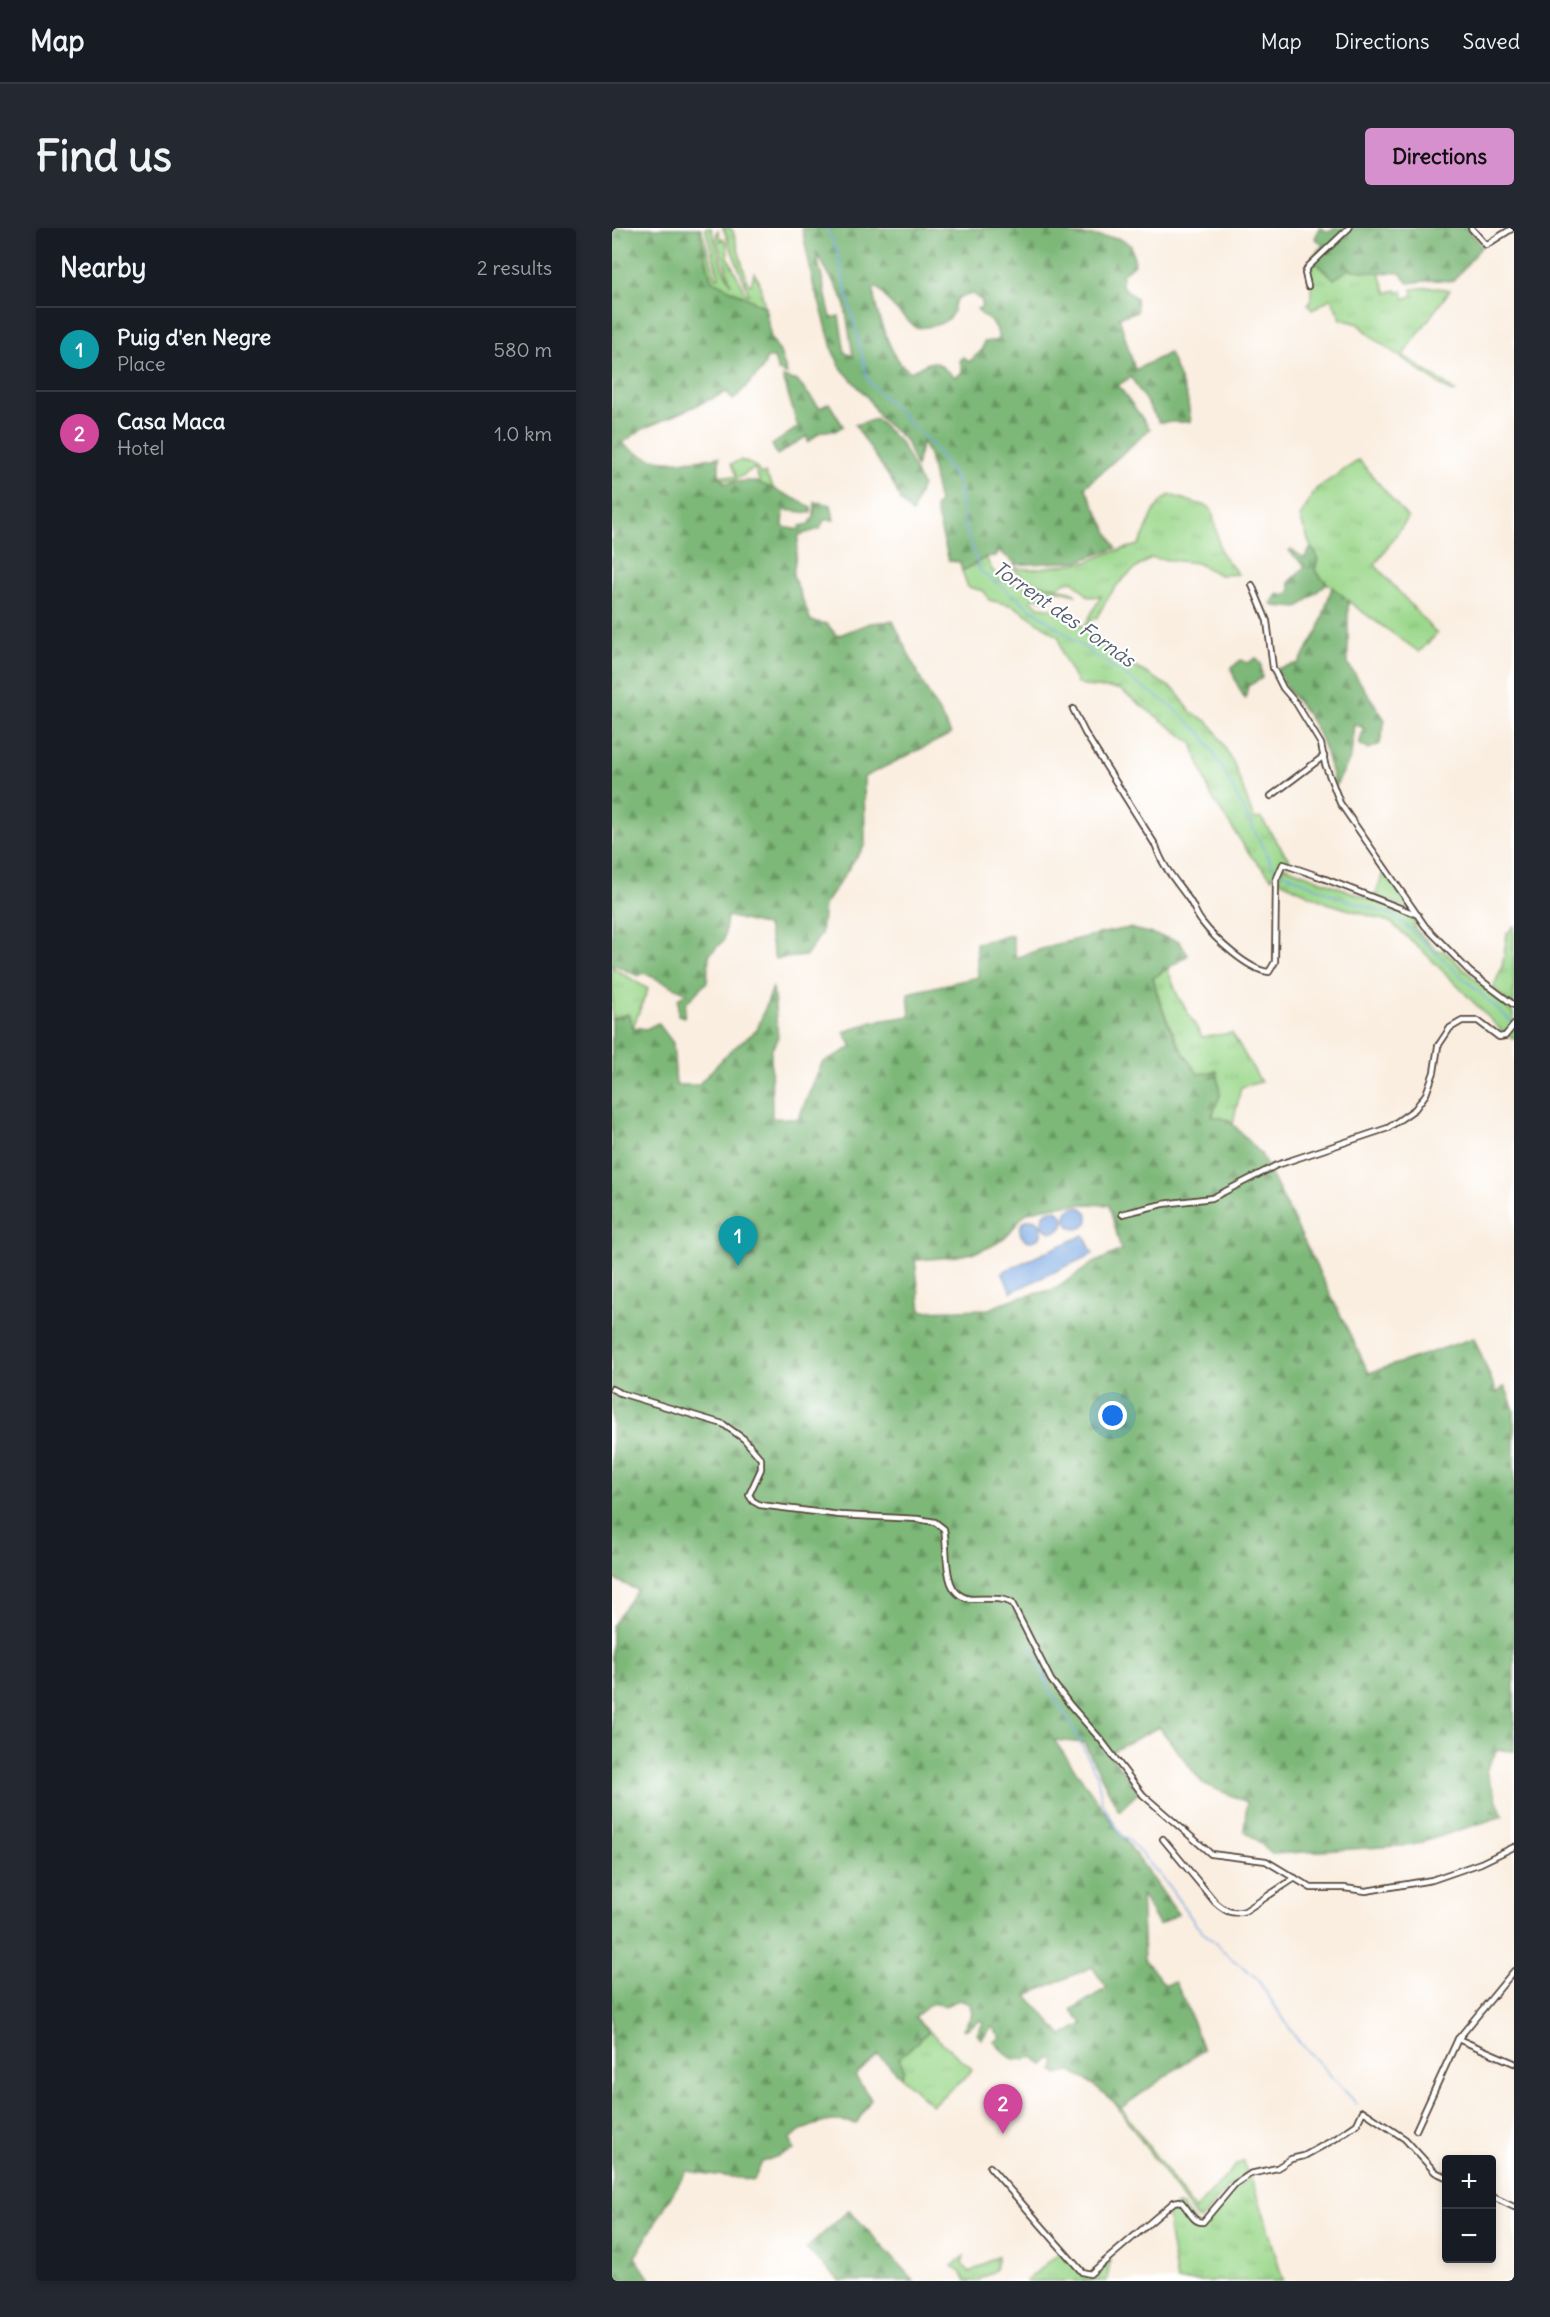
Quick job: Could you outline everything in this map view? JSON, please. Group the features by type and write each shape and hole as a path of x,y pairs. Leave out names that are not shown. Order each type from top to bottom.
{"street":[{"path":"1308,286 1305,273 1308,267 1349,228"},
{"path":"1471,228 1486,245 1513,228"},
{"path":"1252,585 1267,621 1274,668 1283,688 1313,729 1321,744 1340,803 1425,926 1470,972 1514,1005"},
{"path":"1073,709 1085,733 1156,846 1160,860 1203,923 1245,964 1264,972 1273,969 1276,880 1282,864 1315,874 1418,915"},
{"path":"1271,796 1324,756"},
{"path":"1122,1214 1163,1204 1212,1198 1277,1165 1388,1128 1414,1109 1426,1094 1434,1072 1438,1046 1450,1028 1462,1021 1470,1020 1486,1026 1496,1036 1505,1036 1514,1025"},
{"path":"612,1389 723,1424 744,1439 761,1459 761,1469 749,1495 760,1505 840,1515 918,1519 940,1525 944,1529 950,1584 957,1595 965,1599 1005,1600 1012,1603 1051,1680 1071,1706 1101,1740 1143,1795 1212,1854 1266,1861 1311,1888 1320,1890 1380,1889 1432,1880 1481,1863 1514,1846"},
{"path":"1163,1839 1215,1902 1224,1910 1236,1914 1245,1911 1295,1878"},
{"path":"1416,2130 1458,2039 1514,1971"},
{"path":"1458,2039 1514,2063"},
{"path":"990,2167 1063,2252 1082,2272 1090,2274 1174,2202 1183,2203 1198,2223 1203,2222 1235,2184 1250,2174 1277,2168 1335,2139 1357,2124 1363,2111 1405,2139 1435,2172 1442,2175"},
{"path":"1496,2198 1514,2206"}],"green space":[{"path":"612,228 699,228 711,280 765,307 771,338 780,352 787,374 778,371 774,358 767,358 762,370 733,400 727,392 643,429 622,443 634,451 657,460 681,461 719,457 719,475 724,483 754,482 780,491 811,507 811,513 784,510 783,527 800,530 800,526 809,524 814,517 815,502 831,505 834,520 824,520 820,529 799,535 793,575 811,621 827,624 837,636 870,623 893,621 922,682 951,734 864,777 865,845 824,905 821,934 806,956 775,959 767,926 727,916 724,940 709,955 707,982 686,1003 684,1017 678,1015 678,999 687,993 644,973 638,976 615,965 612,967"},
{"path":"699,228 701,228 716,278 719,277 705,228 711,228 722,266 731,284 716,238 718,231 721,241 723,238 727,244 728,257 746,294 749,294 723,228 730,228 733,231 748,284 751,285 754,273 759,281 765,307 711,280"},
{"path":"802,228 1067,228 1069,234 1118,238 1131,245 1135,263 1122,275 1122,286 1136,298 1137,312 1119,317 1135,370 1169,353 1187,397 1191,422 1159,422 1131,377 1118,385 1150,429 1085,487 1116,548 1079,561 1014,565 1015,563 999,551 996,556 986,557 962,571 960,562 949,561 935,507 939,503 929,455 922,442 916,467 906,441 880,418 868,398 842,369 833,352 814,288","holes":["816,252 844,300 853,356 845,353 839,316 831,318","877,287 895,309 916,328 929,327 946,320 953,311 958,298 972,294 982,301 982,307 977,309 996,328 998,340 984,342 982,350 969,362 963,357 960,360 962,372 956,377 935,362 911,372 900,363 886,337 874,295 874,288"]},
{"path":"1320,228 1329,232 1335,228 1468,228 1482,246 1453,281 1408,283 1400,273 1349,269 1334,279 1311,258 1323,245 1315,238"},
{"path":"1316,262 1334,279 1349,269 1379,272 1387,293 1402,291 1405,299 1413,295 1412,289 1432,287 1450,290 1403,355 1456,392 1452,393 1373,338 1359,324 1341,319 1331,298 1312,310 1308,305 1311,298 1311,283 1314,281 1308,271"},
{"path":"783,377 797,381 820,408 829,403 843,426 835,431 819,433 808,442 807,436 777,455 772,445 798,427"},
{"path":"876,419 901,443 922,485 912,513 901,501 893,483 855,425"},
{"path":"741,460 755,466 761,474 765,473 774,489 761,485 754,468 734,481 722,479 719,475 735,477 731,464"},
{"path":"1359,460 1408,518 1375,565 1437,634 1419,652 1352,604 1315,571 1318,560 1311,548 1300,517 1316,489"},
{"path":"1170,495 1209,507 1212,511 1221,553 1238,574 1220,575 1197,563 1151,558 1118,584 1088,628 1110,652 1175,690 1191,712 1207,721 1215,730 1234,764 1254,819 1261,818 1292,864 1280,862 1272,878 1251,856 1211,796 1192,743 1119,689 1083,686 1077,683 1062,654 1059,637 1014,606 989,600 984,591 968,587 962,571 986,557 993,571 1003,580 1032,587 1013,568 1033,569 1087,562 1138,545 1154,511","holes":["1073,581 1089,597 1101,596 1084,627 1056,609 1039,607 1031,600 1033,598 1049,600 1048,591 1061,591 1075,595 1071,591 1035,584 1058,587"]},
{"path":"1311,548 1317,561 1315,571 1327,583 1298,608 1274,606 1271,603 1279,594 1283,596 1289,593 1291,589 1289,583 1305,566 1289,551 1291,549 1304,558"},
{"path":"1332,587 1348,600 1348,664 1385,720 1380,744 1369,749 1359,744 1364,728 1354,724 1351,757 1335,787 1326,752 1316,728 1283,683 1276,669 1299,663 1318,631"},
{"path":"1256,658 1261,664 1262,678 1248,686 1245,699 1231,668 1241,660 1248,663"},
{"path":"1283,866 1409,914 1416,923 1414,928 1437,951 1444,951 1514,1014 1514,1039 1503,1032 1421,949 1390,922 1327,903 1278,880"},
{"path":"1384,870 1412,910 1375,896"},
{"path":"1514,926 1514,1007 1493,988 1502,967 1507,934"},
{"path":"1129,928 1179,941 1188,955 1153,978 1170,1028 1198,1074 1217,1071 1220,1095 1212,1116 1229,1120 1261,1154 1369,1373 1474,1338 1497,1393 1505,1386 1514,1410 1514,1751 1497,1750 1486,1771 1503,1816 1413,1845 1273,1854 1244,1830 1247,1802 1203,1784 1159,1727 1109,1753 1139,1792 1119,1811 1084,1743 1054,1740 1178,1914 1159,1925 1141,1894 1144,1959 1165,1985 1175,1982 1185,2001 1203,2050 1121,2108 1094,2085 1071,2071 1057,2074 1054,2071 1056,2061 1052,2058 1043,2065 1034,2057 1011,2058 994,2042 1001,2037 992,2027 981,2039 977,2034 983,2023 981,2020 963,2029 972,2015 970,2004 959,2000 945,2006 932,2003 915,2017 929,2031 899,2058 904,2069 901,2077 878,2055 855,2076 871,2099 856,2124 830,2121 813,2125 798,2133 790,2138 794,2150 762,2162 754,2180 686,2171 635,2257 651,2281 612,2281 612,1625 637,1590 612,1578 612,1019 628,1014 633,1027 646,1029 658,1023 673,1043 676,1085 698,1085 730,1051 757,1030 773,987 778,1038 771,1051 772,1118 798,1119 822,1063 852,1047 844,1032 872,1022 910,1016 908,993 978,977 976,943 1012,935 1016,958 1058,944","holes":["1086,1204 1109,1205 1121,1250 1092,1264 1055,1289 1013,1299 989,1309 921,1311 915,1260 957,1256 988,1248 1008,1234 1028,1213 1053,1207","1092,1967 1107,1988 1071,2010 1083,2024 1062,2036 1027,1995"]},
{"path":"612,967 648,989 633,1027 628,1014 612,1019"},
{"path":"1167,968 1177,994 1202,1037 1232,1033 1261,1082 1241,1087 1233,1124 1228,1120 1212,1117 1220,1095 1217,1071 1198,1074 1176,1040 1165,1016 1153,978"},
{"path":"929,2031 972,2069 965,2078 932,2105 901,2077 904,2069 899,2058"},
{"path":"1114,2102 1121,2108 1195,2210 1236,2165 1244,2161 1247,2173 1224,2192 1201,2220 1197,2219"},
{"path":"1250,2176 1264,2214 1283,2281 1177,2281 1169,2233 1168,2211 1177,2205 1181,2206 1202,2228 1228,2194"},
{"path":"849,2210 914,2281 840,2281 806,2249"},
{"path":"1060,2252 1083,2277 1088,2278 1110,2260 1107,2281 1026,2281"},
{"path":"964,2256 962,2264 970,2272 998,2256 995,2270 978,2281 966,2281 952,2266"}],"water":[{"path":"1077,1207 1085,1210 1088,1218 1085,1226 1077,1229 1069,1226 1066,1218 1069,1210"},
{"path":"1053,1210 1061,1213 1064,1221 1061,1229 1053,1232 1045,1229 1042,1221 1045,1213"},
{"path":"1031,1219 1039,1222 1042,1230 1039,1238 1031,1241 1023,1238 1020,1230 1023,1222"},
{"path":"1084,1235 1093,1254 1011,1292 1002,1272"}],"waterway":[{"name":"Torrent des Fornàs","path":"827,228 837,252 868,381 935,448 958,483 965,527 980,571 1093,654 1171,706 1202,734 1272,865 1277,869"},
{"name":"Torrent des Fornàs","path":"1282,872 1338,897 1395,916 1513,1023"},
{"path":"1031,1645 1050,1691 1070,1723 1097,1775 1102,1802 1122,1836 1129,1840 1165,1881 1197,1926 1232,1959 1256,1977 1296,2038 1357,2104"}],"place":[{"name":"Puig d'en Negre","path":"738,1266"},
{"name":"Casa Maca","path":"1003,2134"}]}
